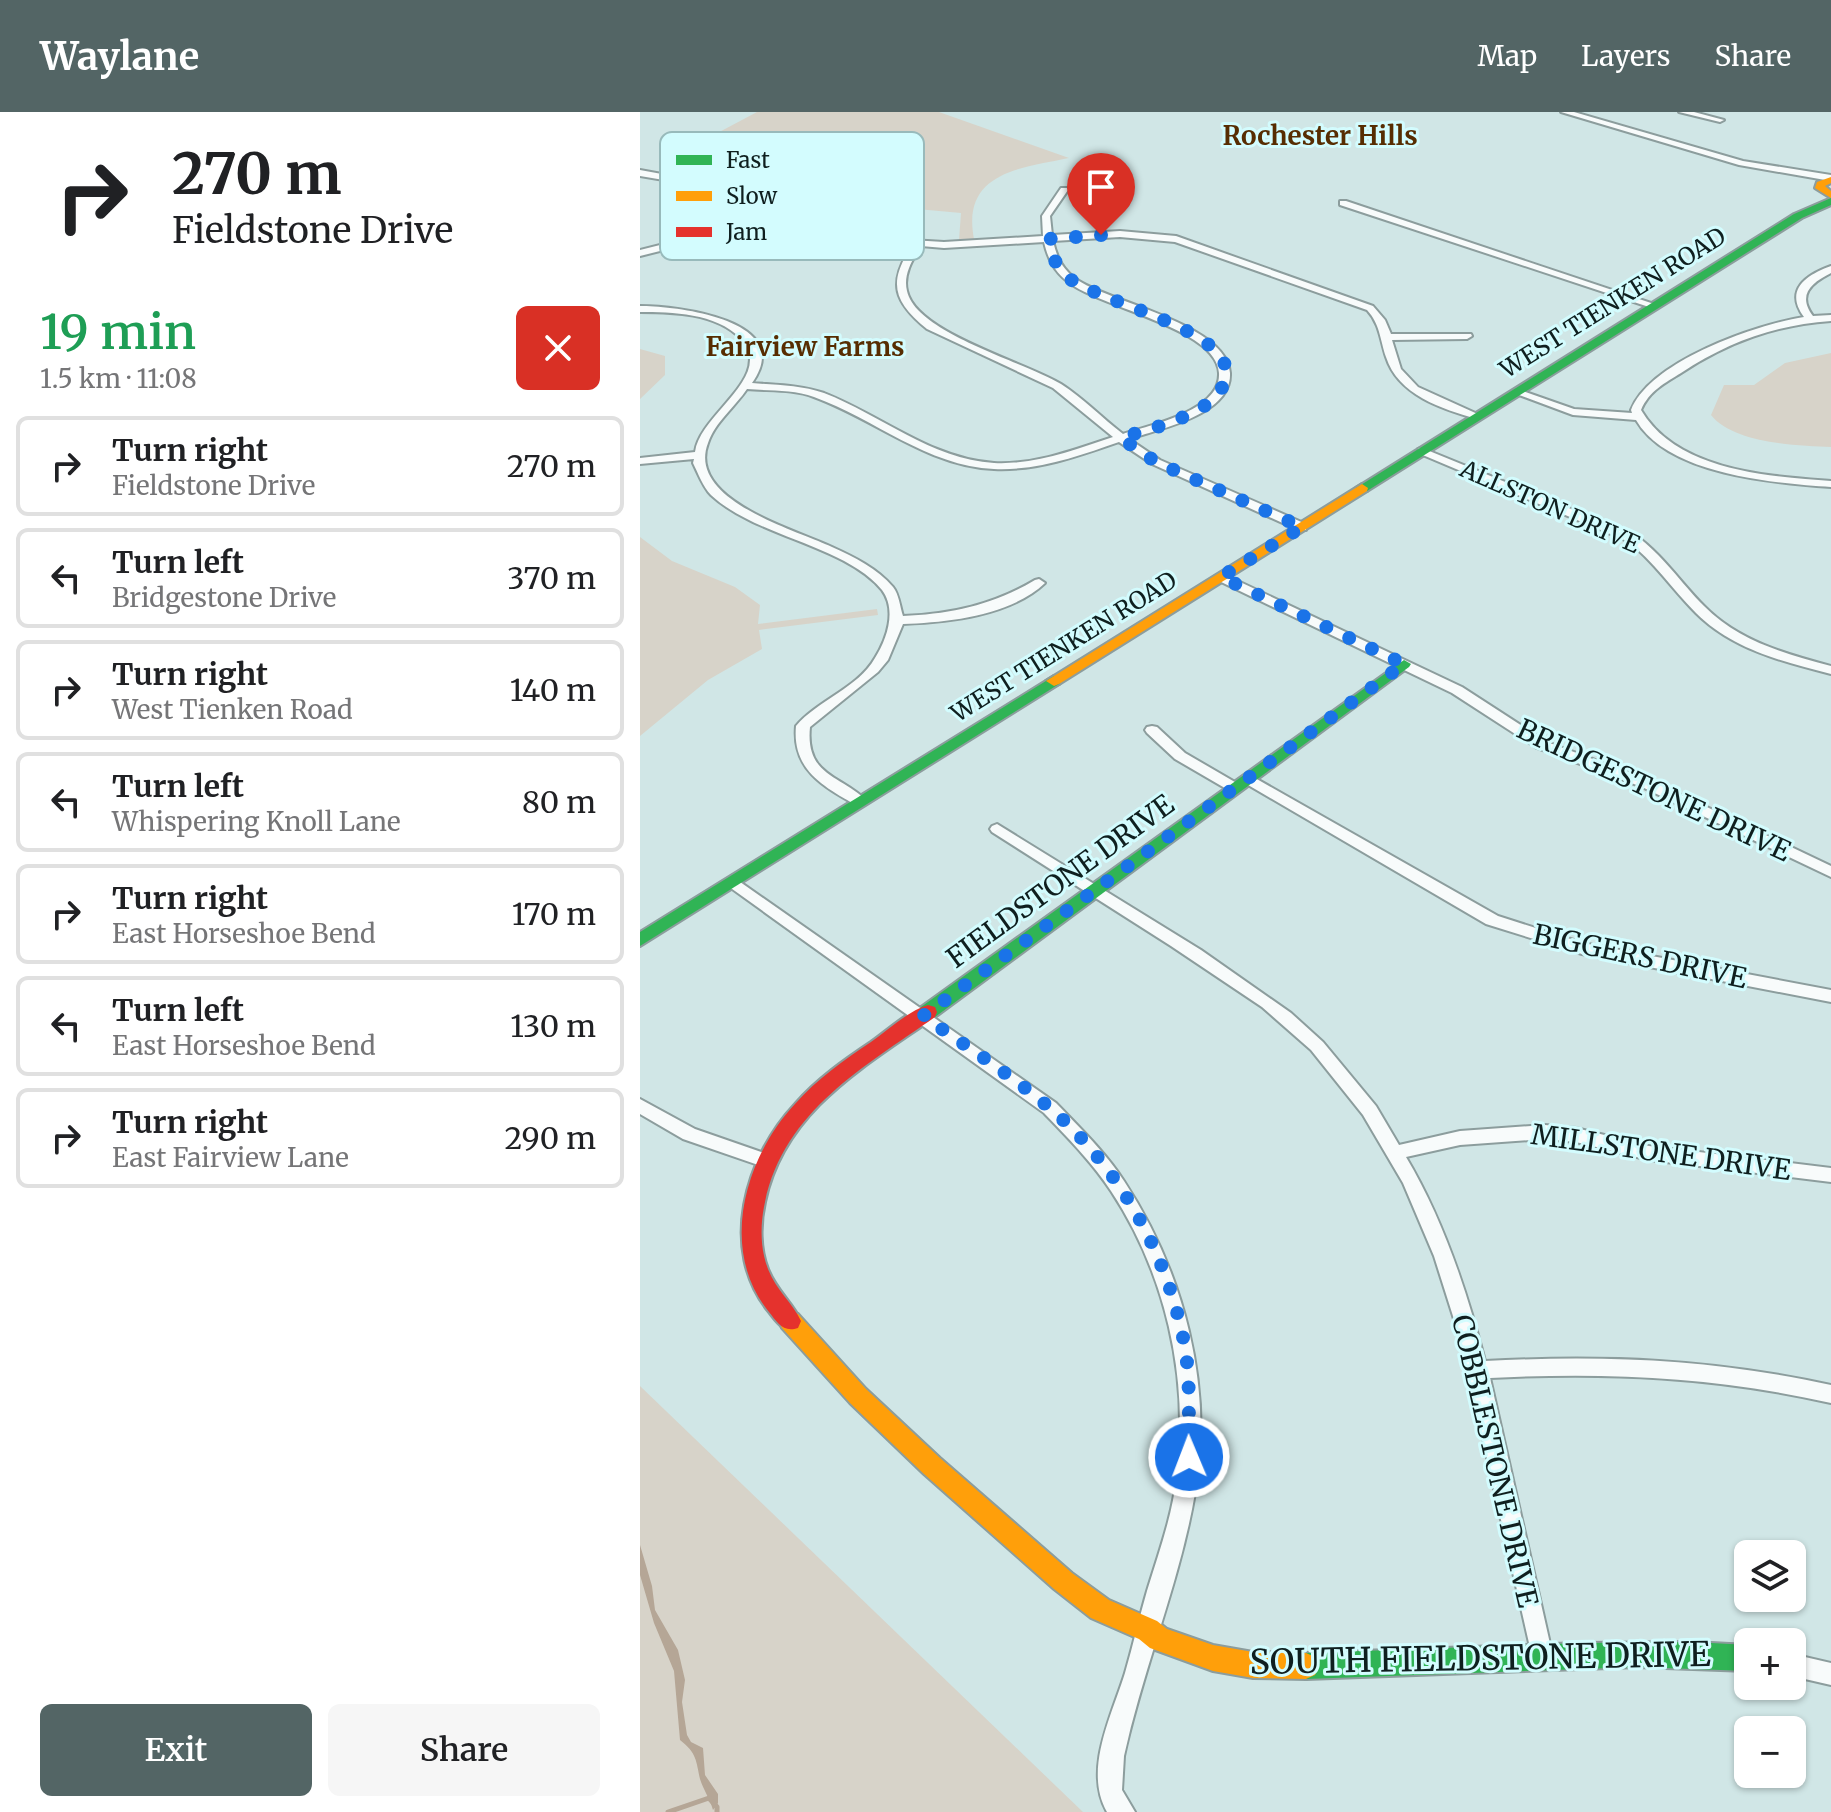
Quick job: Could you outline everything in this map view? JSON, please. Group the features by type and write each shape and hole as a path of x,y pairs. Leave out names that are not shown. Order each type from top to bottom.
{"street":[{"path":"1565,112 1742,163 1775,169 1828,189"},
{"path":"1594,120 1612,112"},
{"path":"1683,112 1720,120"},
{"path":"1775,169 1828,189"},
{"name":"WEST TIENKEN ROAD","path":"640,940 1798,216 1828,189"},
{"path":"747,386 817,395 952,459 995,466 1043,462 1170,424 1199,409 1224,385 1227,373 1223,358 1216,348 1186,331 1104,298 1068,278 1058,268 1046,224 1048,210 1064,190"},
{"path":"1343,203 1655,306"},
{"path":"924,244 1142,234 1206,247 1370,308 1385,323 1392,362 1399,375 1430,398 1477,416"},
{"path":"640,253 660,248"},
{"path":"907,260 902,267 899,289 913,314 947,335 1057,386 1156,462 1302,527"},
{"path":"1811,320 1800,304 1800,295 1806,283 1831,269"},
{"path":"640,309 666,309 704,316 745,335 756,350 757,362 747,386 710,425 700,455 699,463 717,494 765,525 854,560 873,573 894,599 896,620 891,640 874,669 803,726 800,739 802,751 814,771 861,802"},
{"path":"1831,318 1764,328 1723,341 1644,393 1636,410 1651,435 1666,446 1701,460 1769,478 1831,484"},
{"path":"1388,337 1467,336"},
{"path":"1516,392 1573,412 1638,417"},
{"name":"ALLSTON DRIVE","path":"1422,451 1631,538 1653,554 1676,584 1720,626 1754,645 1831,670"},
{"path":"640,461 700,455"},
{"name":"BRIDGESTONE DRIVE","path":"1221,577 1457,690 1542,745 1647,784 1831,872"},
{"path":"896,620 947,618 981,612 1018,597 1039,583"},
{"name":"FIELDSTONE DRIVE","path":"767,1161 783,1133 817,1093 1404,664"},
{"name":"BIGGERS DRIVE","path":"1152,730 1169,749 1242,783 1492,920 1582,948 1831,996"},
{"name":"COBBLESTONE DRIVE","path":"997,829 1224,971 1317,1046 1397,1152 1441,1248 1478,1370 1542,1657"},
{"path":"733,882 1040,1101 1078,1134 1104,1167 1152,1241 1170,1290 1185,1349 1189,1457 1181,1519 1125,1707 1109,1780 1113,1801 1123,1812"},
{"path":"640,1106 689,1134 767,1161"},
{"name":"MILLSTONE DRIVE","path":"1397,1152 1460,1138 1545,1132 1576,1135 1649,1153 1831,1175"},
{"name":"SOUTH FIELDSTONE DRIVE","path":"767,1161 751,1206 751,1240 767,1292 793,1325 869,1406 1063,1581 1100,1609 1148,1630 1159,1639 1213,1658 1267,1666 1387,1667 1679,1652 1734,1657"},
{"path":"1478,1370 1585,1364 1675,1367 1774,1380 1831,1394"},
{"path":"1806,1668 1831,1674"}],"shaded area":[{"path":"757,112 939,112 1069,158 1032,165 999,177 977,199 972,217 974,239 959,240 961,213 924,210 924,132 719,132"},
{"path":"640,349 665,356 665,375 640,399"},
{"path":"1831,353 1831,447 1783,444 1749,437 1734,432 1711,415 1724,385 1754,385 1785,363"},
{"path":"640,537 672,561 735,587 760,605 758,624 877,609 878,615 759,630 762,649 708,680 640,736"},
{"path":"640,1386 1083,1812 640,1812"},
{"path":"640,1545 652,1586 655,1610 678,1650 685,1680 682,1702 687,1735 691,1742 703,1748 705,1775 718,1794 718,1803 713,1810 701,1783 695,1758 680,1740 674,1671 654,1623 640,1575"}],"waterway":[{"path":"668,1812 709,1798 717,1807 717,1812"}],"traffic: fast":[{"path":"1362,488 1798,216 1831,201"},
{"path":"928,1012 1404,664"},
{"path":"640,940 1054,681"},
{"path":"1306,1666 1582,1655 1734,1657"}],"traffic: slow":[{"path":"1831,180 1820,184 1820,188 1831,195"},
{"path":"1054,681 1362,488"},
{"path":"790,1321 858,1396 932,1466 1063,1581 1100,1609 1148,1630 1159,1639 1213,1658 1253,1665 1306,1666"}],"traffic: jam":[{"path":"790,1321 767,1292 756,1266 751,1240 752,1212 758,1185 769,1159 782,1134 818,1092 928,1012"}],"district":[{"name":"Rochester Hills","path":"1320,136"},
{"name":"Fairview Farms","path":"805,347"}],"route":[{"path":"1101,235 1049,239 1058,268 1081,287 1169,323 1216,348 1227,373 1218,394 1199,409 1170,424 1121,438 1156,462 1302,527 1221,577 1404,664 923,1016 1050,1108 1078,1134 1104,1167 1152,1241 1170,1290 1185,1349 1189,1457"}]}
